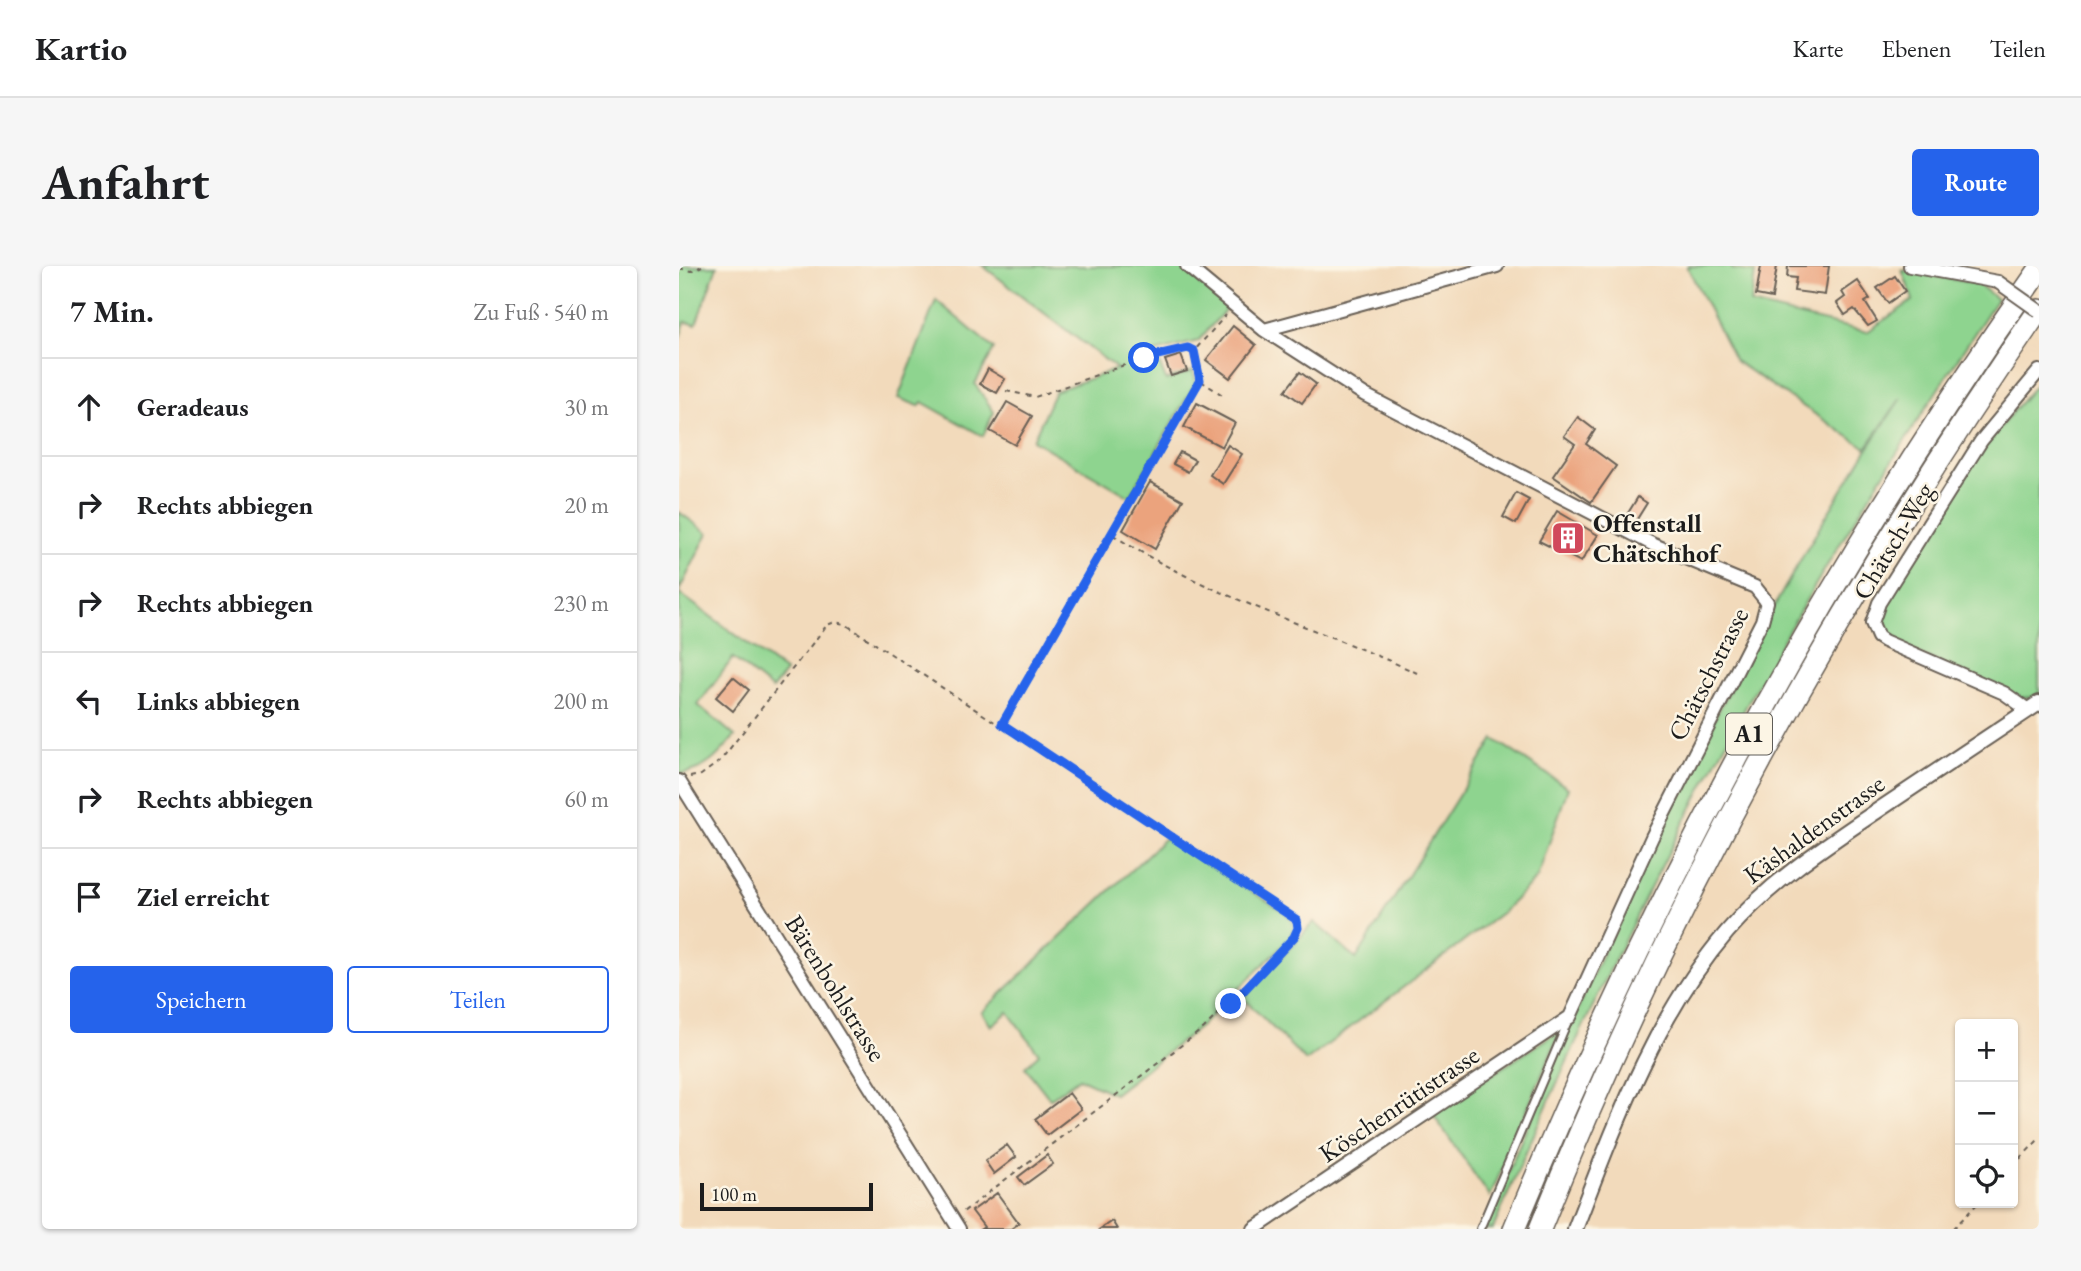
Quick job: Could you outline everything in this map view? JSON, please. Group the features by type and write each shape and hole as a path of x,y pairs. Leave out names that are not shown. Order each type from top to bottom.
{"highway":[{"name":"A1","path":"1514,1229 1614,1001 1674,876 1758,718 1882,505 2039,270"},
{"name":"A1","path":"1540,1229 1635,1010 1766,752 1902,517 2039,310"}],"street":[{"name":"Chätschstrasse","path":"1187,266 1264,330 1324,371 1631,534 1755,587 1765,596 1767,610 1657,826 1570,1017"},
{"path":"1264,330 1497,266"},
{"path":"1910,266 1998,282 2039,310"},
{"name":"Chätsch-Weg","path":"2034,706 1884,641 1878,636 1872,622 1879,603 1981,441 2039,371"},
{"name":"Käshaldenstrasse","path":"1575,1229 1628,1099 1660,1033 1701,965 1734,924 1803,862 2034,706"},
{"name":"Bärenbohlstrasse","path":"679,780 956,1224"},
{"name":"Köschenrütistrasse","path":"1254,1229 1570,1017"}],"lane":[{"name":"Chätschstrasse","path":"1480,1229 1570,1017"}],"path":[{"path":"679,268 691,271 702,266"},
{"path":"1194,351 1234,306"},
{"path":"1006,391 1035,397 1144,358 1188,348 1194,351"},
{"path":"1002,724 1200,380 1194,351"},
{"path":"1200,380 1224,396"},
{"path":"1112,534 1234,598 1417,673"},
{"path":"679,780 701,775 720,761 827,625 835,622 845,624 1291,913 1298,928 1285,947 1205,1028 956,1224"},
{"path":"2018,1161 2039,1139"},
{"path":"1953,1229 1973,1208"}],"green space":[{"path":"679,266 717,266 696,324 685,322 679,340"},
{"path":"983,266 1182,266 1229,306 1198,341 1155,352 1166,380 1193,371 1196,382 1130,497 1033,440 1055,391 1117,369"},
{"path":"1687,266 1732,266 1732,269 1755,272 1751,304 1867,332 1913,300 1902,270 1978,284 1997,299 1840,545 1749,701 1632,924 1493,1229 1484,1229 1623,909 1724,699 1838,496 1901,398 1866,448 1735,361"},
{"path":"936,300 994,349 975,384 994,412 983,436 922,402 919,406 898,398"},
{"path":"2039,381 2039,697 2020,698 1885,639 1877,628 1876,614 1973,464"},
{"path":"679,512 708,533 679,591"},
{"path":"679,593 786,672 772,689 733,658 698,705 735,736 705,765 680,774"},
{"path":"1494,739 1568,788 1537,878 1504,911 1306,1061 1243,998 1314,922 1356,959"},
{"path":"1165,838 1285,912 1294,924 1290,938 1201,1026 1114,1094 1079,1078 1050,1099 1025,1067 1039,1054 1008,1012 991,1026 982,1012"},
{"path":"1561,1030 1490,1197 1432,1113"}],"building":[{"path":"1761,266 1777,266 1772,298 1756,295"},
{"path":"1788,266 1829,266 1825,295 1794,291 1796,278 1787,277"},
{"path":"1895,276 1905,291 1888,303 1877,288"},
{"path":"1858,281 1870,299 1865,302 1877,321 1868,326 1854,309 1845,315 1837,303 1845,297 1842,292"},
{"path":"1233,326 1256,345 1230,378 1206,360"},
{"path":"1181,355 1187,371 1171,376 1165,360"},
{"path":"988,369 1005,379 997,393 980,384"},
{"path":"1300,372 1316,384 1302,403 1285,391"},
{"path":"1007,402 1032,416 1015,445 990,431"},
{"path":"1197,403 1235,423 1222,447 1184,427"},
{"path":"1578,417 1595,430 1586,444 1616,466 1591,502 1553,476 1575,444 1564,436"},
{"path":"1228,445 1242,454 1223,484 1210,475"},
{"path":"1180,452 1195,460 1188,472 1173,464"},
{"path":"1150,482 1183,500 1155,549 1123,530"},
{"path":"1516,493 1529,500 1516,524 1503,517"},
{"path":"1638,497 1647,503 1632,527 1623,521"},
{"name":"Offenstall Chätschhof","path":"1557,511 1598,535 1581,562 1539,541"},
{"path":"733,677 749,690 733,711 716,697"},
{"path":"1069,1093 1081,1109 1047,1135 1035,1119"},
{"path":"1007,1145 1016,1157 994,1174 985,1161"},
{"path":"1047,1155 1053,1164 1024,1185 1018,1177"},
{"path":"997,1193 1019,1223 1011,1229 981,1229 984,1227 972,1211"},
{"path":"1112,1221 1117,1229 1100,1229"}],"place":[{"name":"Offenstall Chätschhof","path":"1568,538"}],"route":[{"path":"1144,358 1188,348 1194,351 1200,380 1002,724 1291,913 1297,920 1298,928 1294,937 1231,1004"}]}
